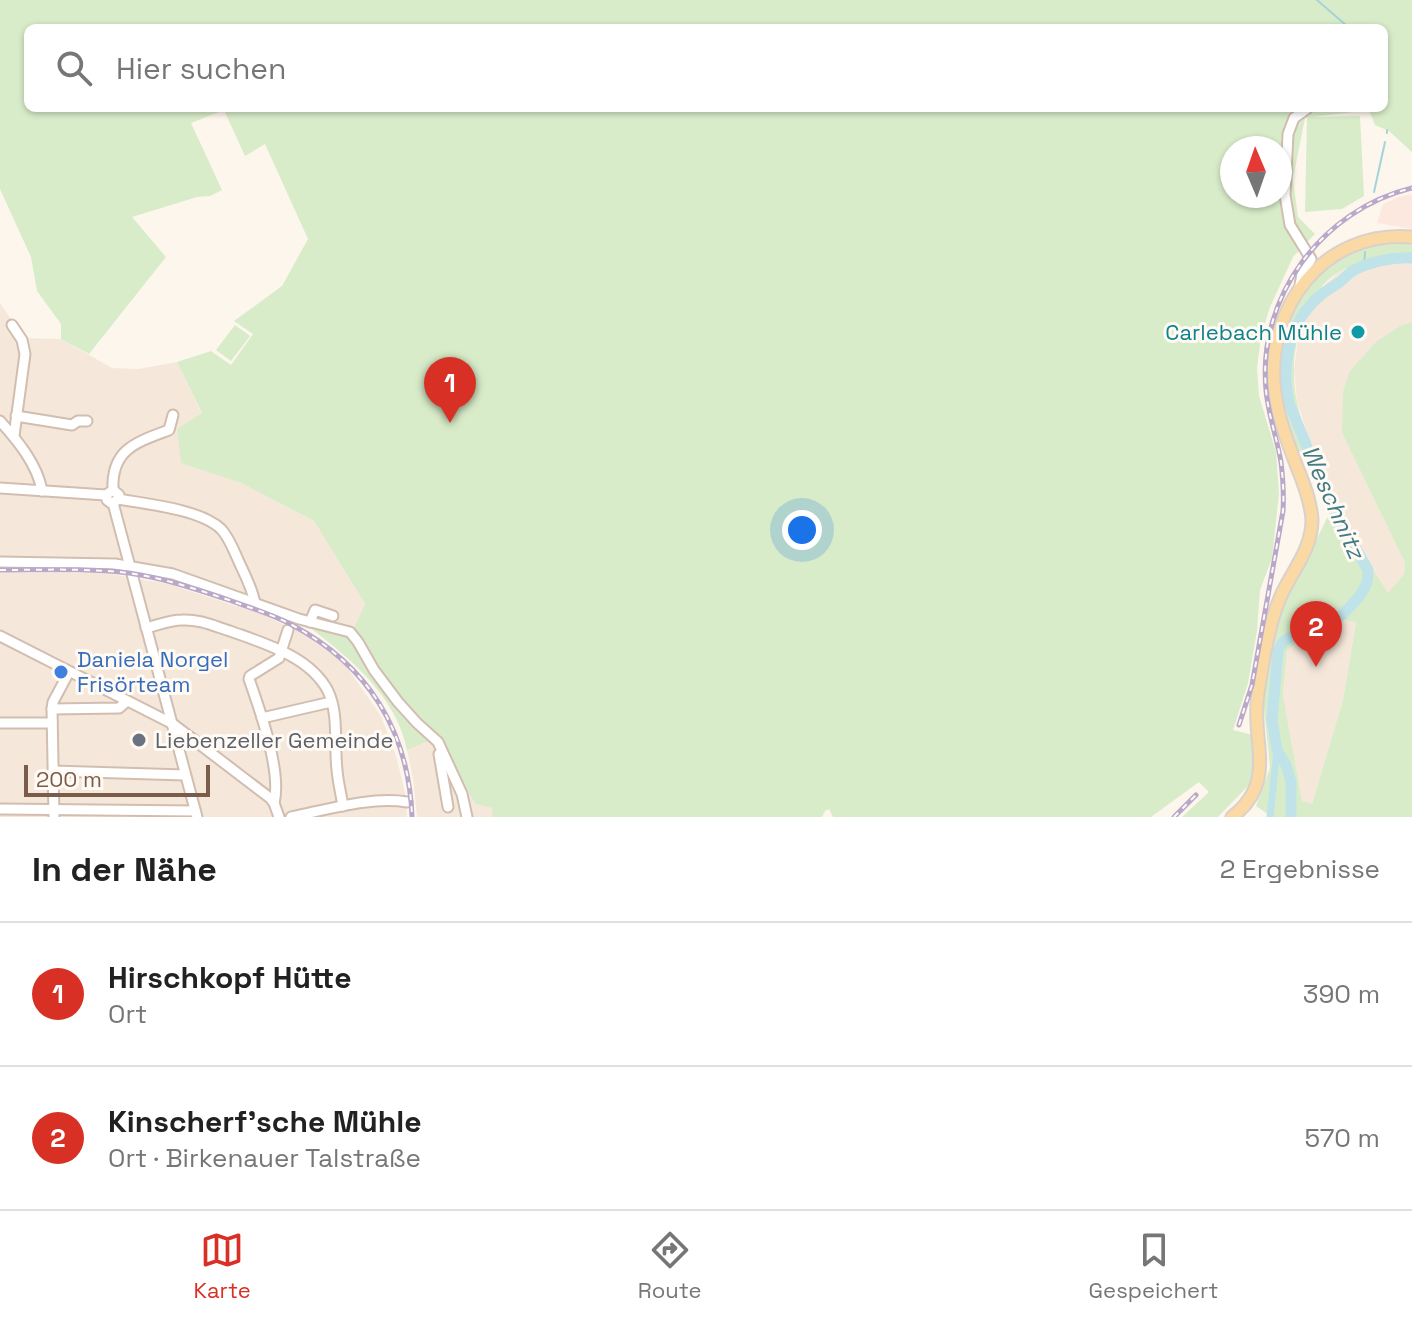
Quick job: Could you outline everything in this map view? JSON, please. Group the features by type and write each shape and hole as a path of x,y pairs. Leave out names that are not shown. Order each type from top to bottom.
{"main road":[{"path":"1232,817 1250,800 1260,776 1256,706 1268,642 1280,597 1301,560 1311,532 1310,502 1284,433 1274,391 1280,333 1300,286 1329,259 1363,243 1412,237"}],"street":[{"path":"1300,286 1302,273 1311,259 1290,225 1285,195 1288,134 1294,118 1302,112"},
{"path":"12,325 22,340 25,354 14,436"},
{"path":"0,809 54,814 196,814 113,497 112,478 116,462 127,449 143,439 169,430 173,415"},
{"path":"16,416 72,425 87,421"},
{"path":"0,421 28,457 42,491"},
{"path":"0,488 113,497 181,510 208,521 227,537 253,592 255,603"},
{"path":"0,562 115,564 173,574 310,622 350,632 398,702 438,742 462,794 467,817"},
{"path":"310,622 315,610 333,616"},
{"path":"146,628 173,621 197,621 273,646 311,670 329,693 343,806"},
{"path":"279,817 274,803 276,794 271,750 249,679 279,658 288,630"},
{"path":"0,636 173,724 274,803"},
{"path":"54,814 52,709 69,672"},
{"path":"52,709 119,708 127,701"},
{"path":"262,718 331,702"},
{"path":"0,723 52,723"},
{"path":"442,752 438,756 448,794 448,807"},
{"path":"53,771 185,775"},
{"path":"291,817 343,806 382,801 407,802"}],"shaded area":[{"path":"1412,194 1412,229 1377,223 1383,204"},
{"path":"1412,260 1412,322 1402,325 1342,433 1405,563 1404,574 1388,594 1327,499 1297,401 1294,371 1299,328 1319,290 1339,272 1369,262"},
{"path":"0,303 24,338 61,339 112,368 138,369 177,362 202,414 181,462 241,483 314,521 365,604 349,638 309,627 172,577 125,567 0,565"},
{"path":"0,573 105,573 168,584 264,615 305,635 344,663 381,716 397,759 406,797 407,817 0,817"},
{"path":"1329,618 1356,622 1343,700 1312,804 1302,802 1283,695 1287,649 1302,639 1316,623"},
{"path":"432,738 454,766 475,804 493,808 493,817 417,817 407,750"}],"green space":[{"path":"0,0 1412,0 1412,152 1389,131 1375,125 1370,112 1388,112 1388,24 24,24 24,112 219,112 191,123 222,190 132,217 166,257 89,354 61,339 61,324 37,291 31,257 0,189"},
{"path":"225,112 1353,112 1313,117 1360,116 1364,196 1342,209 1305,212 1305,118 1293,179 1298,217 1315,234 1293,257 1270,307 1261,336 1257,368 1259,396 1276,452 1279,494 1272,558 1260,590 1248,683 1233,730 1253,735 1255,763 1249,785 1218,817 1182,817 1209,792 1199,782 1151,817 833,817 829,809 822,817 493,817 492,808 475,804 454,766 433,739 407,750 393,712 370,680 309,627 349,638 365,604 314,521 241,483 181,463 177,429 202,413 177,362 211,351 231,365 253,334 234,321 282,286 308,239 265,144 245,156"},
{"path":"1412,242 1412,260 1375,261 1347,268 1328,280 1311,302 1300,329 1294,381 1311,451 1296,452 1283,412 1280,358 1288,320 1296,302 1321,272 1342,258 1371,244"},
{"path":"1412,322 1412,817 1272,817 1256,806 1270,768 1264,687 1278,616 1332,508 1388,593 1404,574 1405,563 1342,433 1343,392 1350,371 1377,341","holes":["1329,618 1356,622 1343,700 1312,804 1302,801 1283,695 1287,650 1316,623"]},
{"path":"235,325 250,336 231,361 216,350"}],"waterway":[{"path":"1317,0 1345,24"},
{"path":"1374,192 1385,142"},
{"path":"1364,267 1365,252"},
{"name":"Weschnitz","path":"1291,817 1291,782 1277,750 1272,720 1278,651 1290,637 1321,628 1341,615 1364,588 1368,570 1330,503 1289,403 1286,379 1288,353 1301,318 1321,294 1365,265 1412,258"},
{"path":"1270,817 1277,750"}],"railway":[{"path":"1239,725 1252,685 1283,511 1281,462 1266,390 1266,356 1272,322 1302,262 1324,237 1350,216 1380,199 1412,188"},
{"path":"0,570 97,570 142,575 269,614 319,641 363,681 393,729 403,756 412,817"},
{"path":"1174,817 1196,795"}],"place":[{"name":"Carlebach Mühle","path":"1358,332"},
{"name":"Hirschkopf Hütte","path":"450,423"},
{"name":"Kinscherf'sche Mühle","path":"1316,667"},
{"name":"Daniela Norgel Frisörteam","path":"61,672"},
{"name":"Liebenzeller Gemeinde","path":"139,740"}]}
